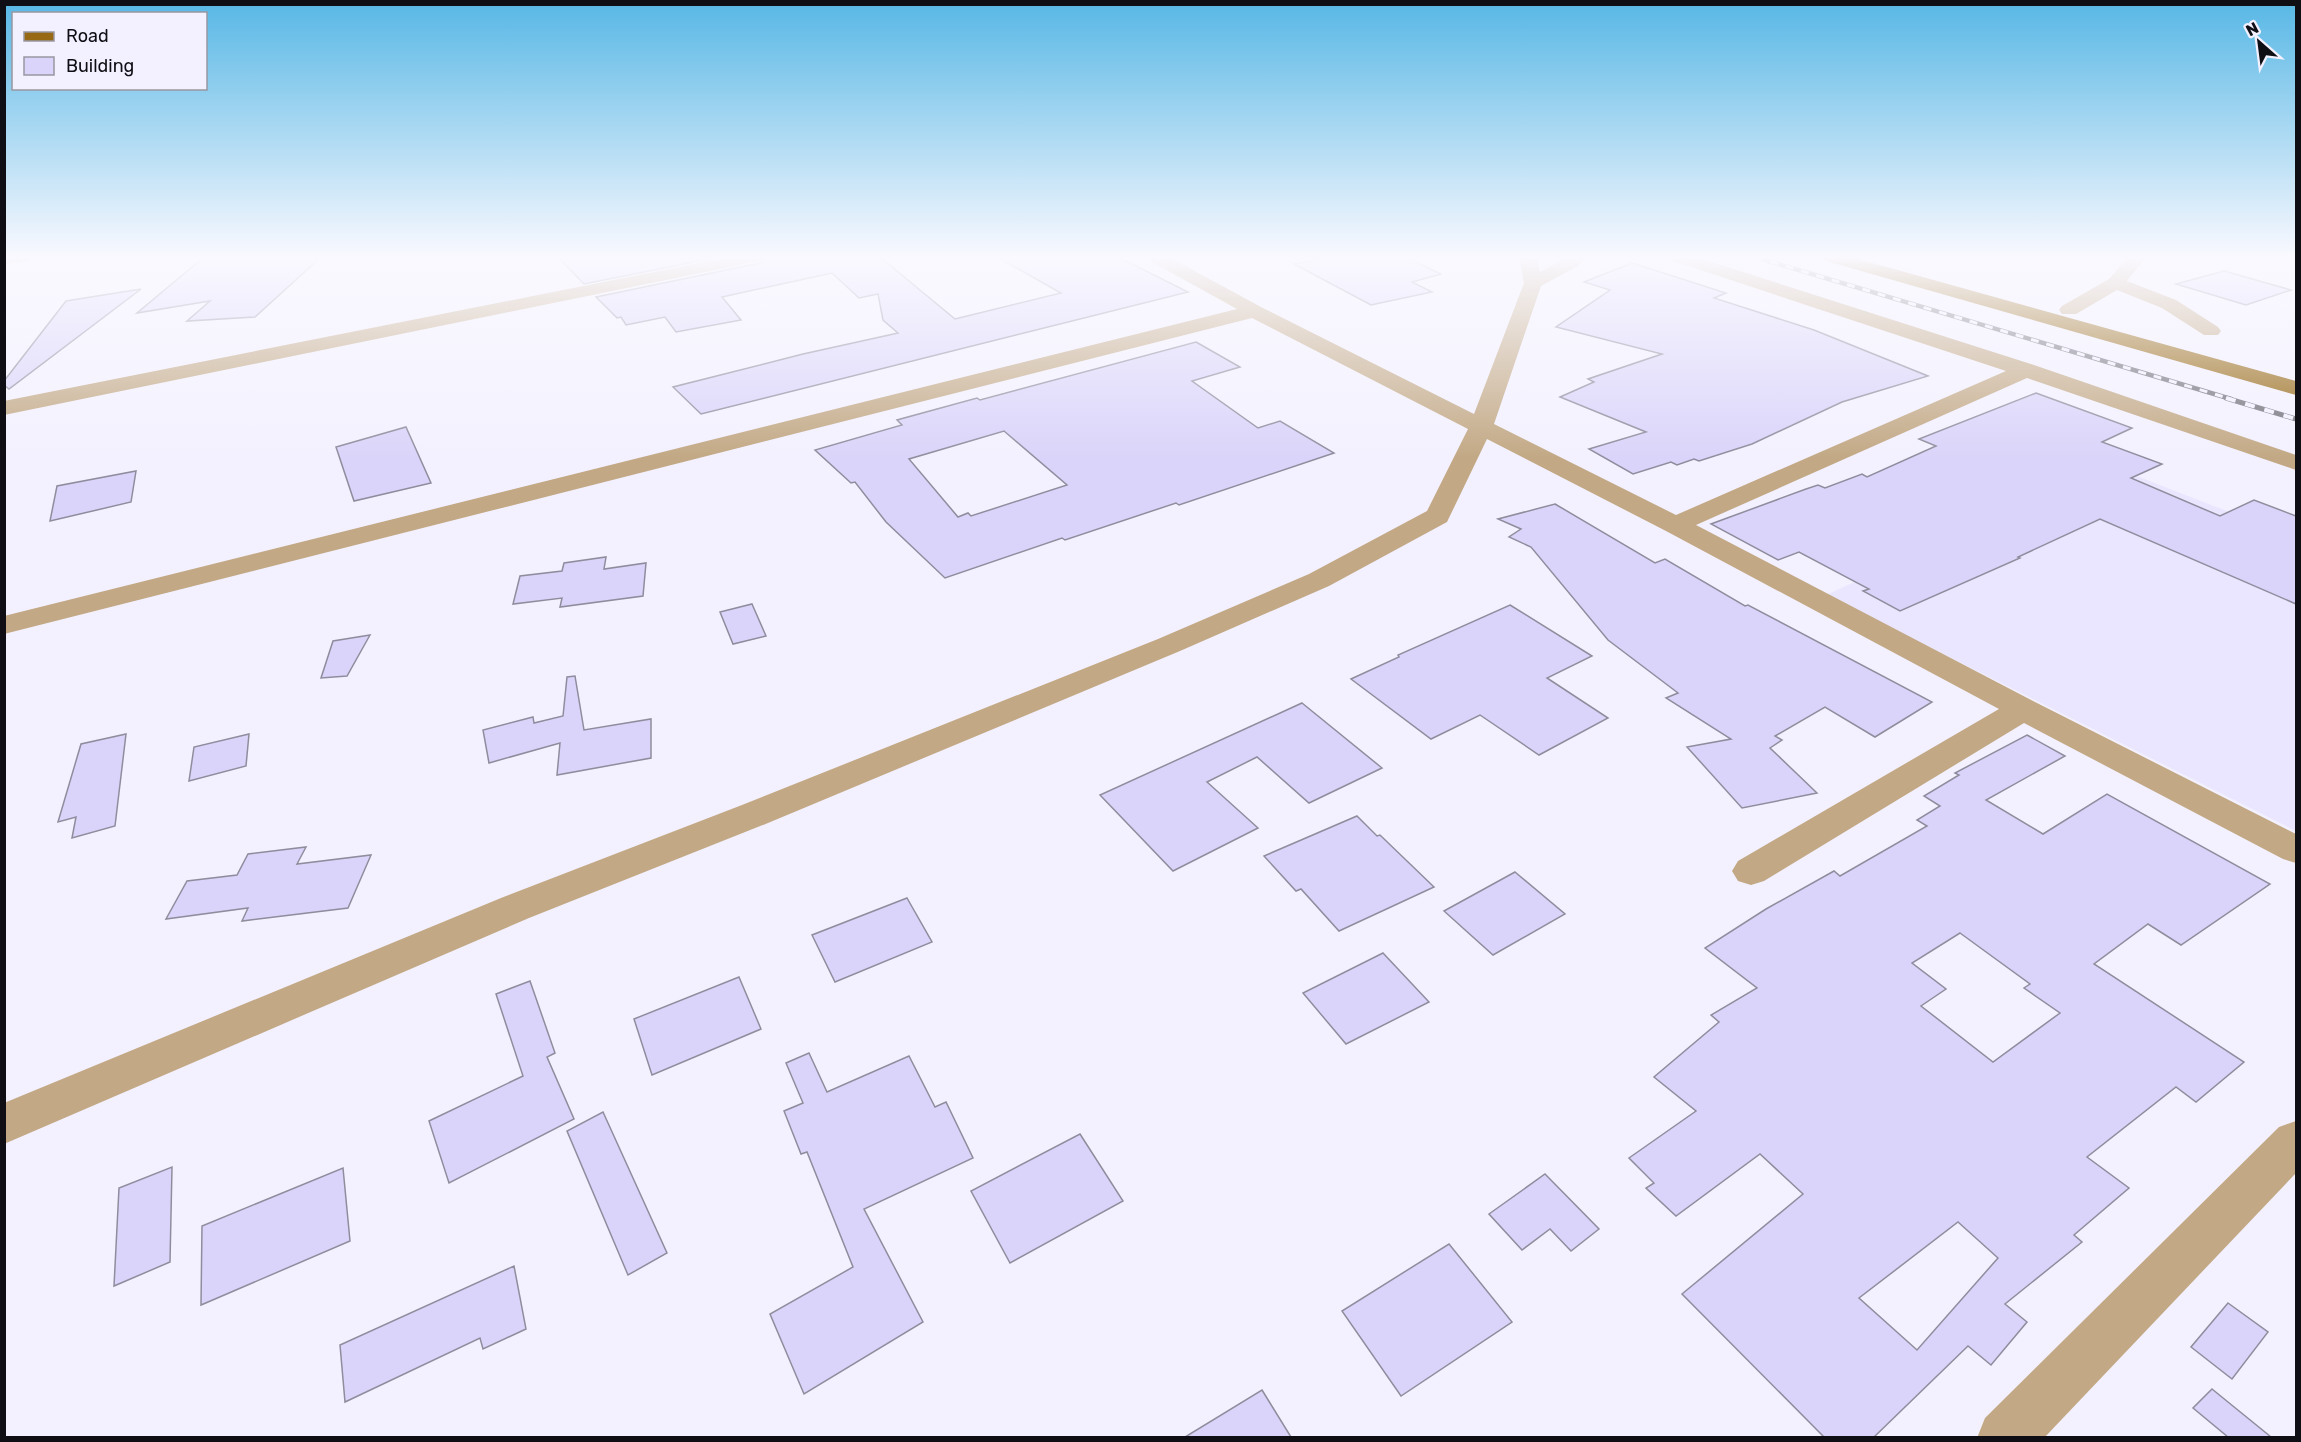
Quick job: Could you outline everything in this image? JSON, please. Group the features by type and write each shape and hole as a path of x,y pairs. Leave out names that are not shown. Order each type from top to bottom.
{"main road":[{"path":"2070,324 2296,388"},
{"path":"2121,324 2296,372"}],"street":[{"path":"4,408 420,324"},
{"path":"4,625 1201,324"},
{"path":"1280,324 1675,525 2023,710 2296,850"},
{"path":"4,1124 515,908 1169,645 1318,580 1438,516 1481,427 1518,324"},
{"path":"1886,324 2296,463"},
{"path":"2199,324 2211,332"},
{"path":"1675,525 2026,370"},
{"path":"1751,871 2023,710"},
{"path":"2005,1437 2296,1142"}],"shaded area":[{"path":"2111,466 2296,538 2296,831 1826,595"}],"building":[{"path":"48,324 94,324 9,389 4,385 4,381"},
{"path":"670,324 718,324 676,332"},
{"path":"888,324 1059,324 701,414 673,387 803,354 898,333"},
{"path":"1560,324 1796,324 1928,376 1842,402 1752,444 1699,461 1694,459 1677,465 1671,462 1633,474 1589,449 1646,432 1560,397 1594,382 1588,379 1662,354 1556,327"},
{"path":"1196,342 1240,367 1192,381 1258,428 1280,421 1334,453 1179,505 1176,503 1065,540 1062,538 945,578 886,522 855,482 851,483 815,450 902,425 897,420 977,398 980,400","holes":["1004,431 1067,485 971,516 968,513 958,517 909,459"]},
{"path":"2036,393 2132,428 2102,442 2162,464 2131,478 2220,516 2254,500 2296,516 2296,604 2100,519 2018,557 2020,558 1900,611 1863,591 1869,589 1799,552 1778,560 1711,524 1818,485 1825,488 1862,474 1867,477 1936,446 1919,439"},
{"path":"406,427 431,483 354,501 336,447"},
{"path":"136,471 131,502 50,521 57,486"},
{"path":"1555,504 1655,563 1665,559 1745,606 1748,605 1932,702 1875,737 1825,707 1775,736 1782,740 1770,748 1817,793 1742,808 1687,747 1731,739 1666,698 1678,693 1608,640 1531,547 1509,537 1521,529 1498,519"},
{"path":"606,557 604,569 646,563 643,596 560,607 562,598 513,604 520,576 562,571 564,563"},
{"path":"752,604 766,636 733,644 720,612"},
{"path":"1510,605 1592,656 1547,678 1608,718 1539,755 1480,715 1431,739 1351,679 1399,657 1398,655"},
{"path":"370,635 347,676 321,678 333,641"},
{"path":"575,676 584,730 651,719 651,758 557,775 560,743 489,763 483,730 533,717 534,723 563,716 567,677"},
{"path":"1302,703 1382,768 1309,803 1257,757 1207,782 1258,828 1173,871 1100,795"},
{"path":"126,734 115,826 72,838 76,817 58,822 81,744"},
{"path":"249,734 246,766 189,781 194,747"},
{"path":"2027,735 2065,756 1986,800 2043,834 2107,794 2270,884 2181,945 2148,924 2094,964 2244,1062 2196,1102 2176,1087 2087,1157 2129,1188 2074,1235 2082,1242 2005,1304 2027,1322 1991,1365 1968,1346 1874,1437 1824,1437 1682,1294 1803,1194 1760,1154 1676,1216 1646,1188 1654,1183 1629,1158 1696,1111 1654,1077 1719,1022 1711,1015 1757,988 1705,948 1766,909 1834,871 1840,876 1927,826 1917,820 1940,806 1924,796 1959,775 1955,773","holes":["1960,933 2030,984 2024,988 2060,1013 1993,1062 1921,1006 1946,989 1912,963","1958,1222 1998,1258 1917,1350 1859,1298"]},
{"path":"1357,816 1434,887 1339,931 1301,889 1296,891 1264,856"},
{"path":"306,847 297,864 371,855 348,908 242,921 248,908 166,919 187,881 237,875 248,854"},
{"path":"1515,872 1565,914 1493,955 1444,911"},
{"path":"907,898 932,942 835,982 812,935"},
{"path":"1383,953 1429,1002 1346,1044 1303,993"},
{"path":"739,977 761,1029 652,1075 634,1019"},
{"path":"530,981 555,1053 547,1057 574,1119 449,1183 429,1121 523,1076 496,994"},
{"path":"809,1053 827,1092 909,1056 935,1107 946,1102 973,1158 864,1209 923,1322 804,1394 770,1314 853,1267 807,1152 801,1154 784,1111 803,1103 786,1063"},
{"path":"603,1112 667,1253 628,1275 567,1131"},
{"path":"1080,1134 1123,1201 1010,1263 971,1191"},
{"path":"172,1167 170,1262 114,1286 119,1188"},
{"path":"343,1168 350,1241 201,1305 202,1226"},
{"path":"1545,1174 1599,1229 1571,1251 1550,1229 1522,1250 1489,1214"},
{"path":"1449,1244 1512,1322 1401,1396 1342,1311"},
{"path":"514,1266 526,1329 483,1349 480,1338 345,1402 340,1345"},
{"path":"2228,1303 2268,1332 2232,1379 2191,1347"},
{"path":"2212,1389 2271,1437 2228,1437 2193,1408"},
{"path":"1262,1390 1291,1437 1185,1437"}],"railway":[{"path":"1981,324 2231,399"},
{"path":"2226,398 2296,419"}]}
